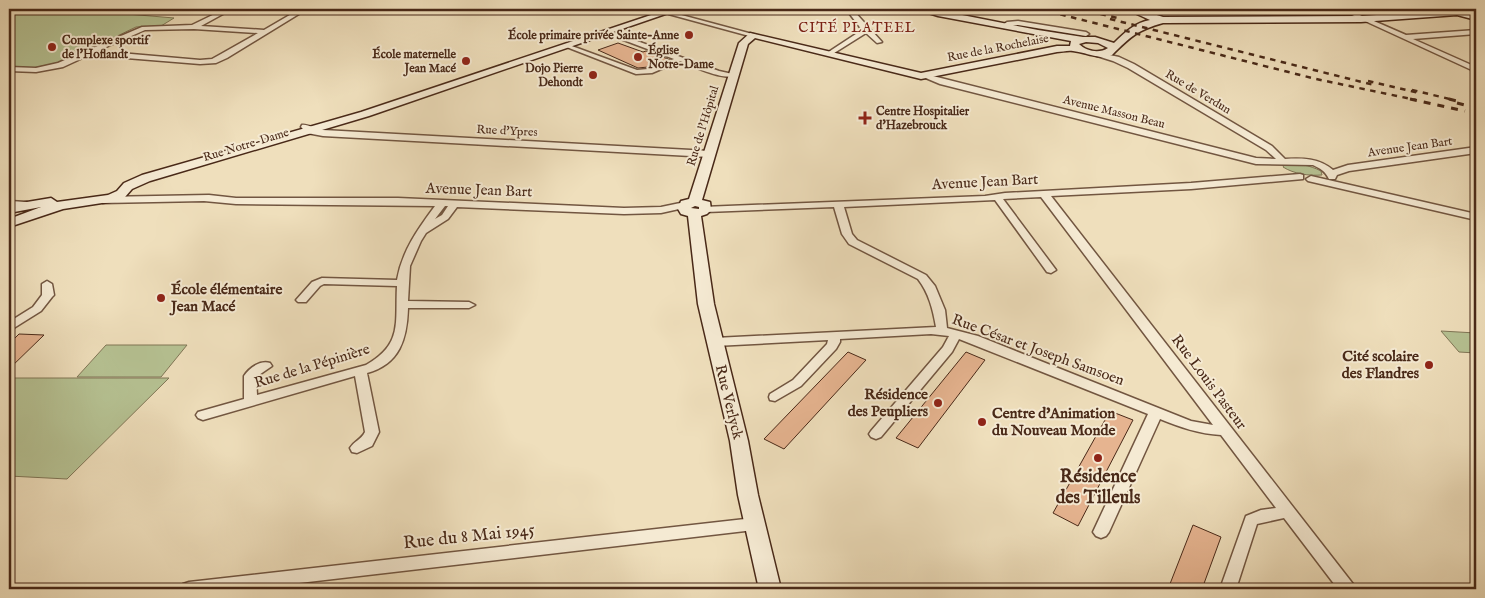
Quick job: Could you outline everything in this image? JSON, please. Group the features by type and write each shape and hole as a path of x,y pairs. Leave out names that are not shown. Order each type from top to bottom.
{"main road":[{"name":"Rue Notre-Dame","path":"10,223 104,194 218,153 386,106 449,86 676,9"},
{"path":"920,9 1038,33 1085,37 1109,44 1114,48"},
{"path":"1130,9 1145,15 1169,18 1274,19 1362,18 1461,12"},
{"path":"934,11 950,10 965,18"},
{"path":"1145,15 1169,18"},
{"path":"1038,33 1096,54 1111,52 1145,15"},
{"name":"Avenue Masson Beau","path":"753,34 901,72 925,76"},
{"name":"Rue de l'Hôpital","path":"693,208 744,41 753,34"},
{"path":"1097,40 1128,35"},
{"path":"1075,46 1085,37"},
{"name":"Rue de la Rochelaise","path":"925,76 1075,46"},
{"name":"Rue Notre-Dame","path":"9,209 104,194 113,198 125,194 131,184 307,128"},
{"name":"Rue Verlyck","path":"693,208 704,290 739,441 754,524 770,589"}],"street":[{"path":"194,27 229,9"},
{"path":"88,53 203,62 213,61 222,58 304,9"},
{"name":"Avenue Masson Beau","path":"653,9 753,34"},
{"path":"849,9 866,30 880,42"},
{"path":"1342,9 1476,70"},
{"path":"1004,26 1018,22 1085,37"},
{"path":"9,69 29,70 47,68 68,62 142,29 194,27 265,32"},
{"path":"829,54 866,30"},
{"path":"607,32 718,73 733,75"},
{"path":"1404,37 1476,32"},
{"path":"567,46 639,72 649,71 680,59"},
{"name":"Rue de Verdun","path":"1096,54 1116,58 1269,148 1278,155 1278,164"},
{"path":"940,72 940,78 947,83"},
{"name":"Avenue Masson Beau","path":"925,76 1256,161 1278,164"},
{"name":"Rue d'Ypres","path":"307,128 320,133 709,154"},
{"name":"Avenue Jean Bart","path":"1316,165 1348,168 1476,150"},
{"path":"1278,164 1298,161 1326,168 1332,175 1356,188"},
{"path":"1278,164 1300,177 1356,188 1476,217"},
{"path":"1266,180 1276,174 1278,164"},
{"name":"Avenue Jean Bart","path":"1311,178 1325,179 1348,168"},
{"name":"Avenue Jean Bart","path":"125,194 243,201 308,200 455,203 649,210 838,204 1044,194 1191,186 1300,177"},
{"name":"Rue Louis Pasteur","path":"1044,194 1347,589"},
{"path":"998,196 1051,270"},
{"name":"Rue de la Pépinière","path":"204,414 380,364 390,353 402,326 402,283 406,261 422,232 442,203"},
{"name":"Rue de la Pépinière","path":"422,232 445,217 455,203"},
{"path":"9,204 29,205"},
{"path":"838,204 847,234 853,242 912,270 926,281 940,314 942,331"},
{"path":"302,300 314,285 324,280 402,283"},
{"path":"9,327 41,306 48,295 47,284"},
{"path":"403,304 468,305"},
{"name":"Rue César et Joseph Samsoen","path":"715,342 833,335 942,331 956,333 1197,428 1225,430"},
{"path":"876,434 948,349 956,333"},
{"path":"775,397 797,383 831,348 834,342 833,335"},
{"path":"251,401 250,376 266,366"},
{"path":"357,448 367,442 372,432 360,370"},
{"path":"1101,532 1156,412"},
{"path":"1228,589 1251,520 1261,516 1288,512"},
{"name":"Rue du 8 Mai 1945","path":"189,589 754,524"}],"green space":[{"name":"Complexe sportif de l'Hoflandt","path":"9,9 39,14 51,9 69,9 174,18 161,26 136,27 63,62 32,68 9,66"},
{"path":"1285,164 1308,166 1321,171 1322,175 1297,173 1283,167"},
{"path":"1441,331 1476,333 1476,353 1459,352"},
{"path":"106,345 187,345 161,377 77,377"},
{"path":"9,378 169,378 67,479 9,476"}],"building":[{"name":"Église Notre-Dame","path":"618,43 668,59 648,67 638,68 598,50"},
{"path":"19,334 44,335 9,369 9,339 14,339"},
{"path":"848,352 866,360 784,449 764,439"},
{"name":"Résidence des Peupliers","path":"966,352 985,360 918,448 896,438"},
{"name":"Résidence des Tilleuls","path":"1110,411 1133,420 1078,526 1053,513"},
{"path":"1193,525 1221,537 1202,589 1168,589"}],"railway":[{"path":"1039,9 1316,79 1416,100"},
{"path":"1079,9 1118,18"},
{"path":"1110,19 1374,85"},
{"path":"1368,81 1419,93"},
{"path":"1412,90 1454,100"},
{"path":"1410,99 1465,111"},
{"path":"1449,99 1461,102"},
{"path":"1457,103 1476,108"}],"place":[{"name":"École primaire privée Sainte-Anne","path":"689,35"},
{"name":"Complexe sportif de l'Hoflandt","path":"52,47"},
{"name":"Église Notre-Dame","path":"638,57"},
{"name":"École maternelle Jean Macé","path":"466,61"},
{"name":"Dojo Pierre Dehondt","path":"593,75"},
{"name":"Centre Hospitalier d'Hazebrouck","path":"865,118"},
{"name":"École élémentaire Jean Macé","path":"161,298"},
{"name":"Cité scolaire des Flandres","path":"1429,365"},
{"name":"Résidence des Peupliers","path":"938,403"},
{"name":"Centre d'Animation du Nouveau Monde","path":"982,422"},
{"name":"Résidence des Tilleuls","path":"1098,458"}],"district":[{"name":"CITÉ PLATEEL","path":"857,28"}]}
